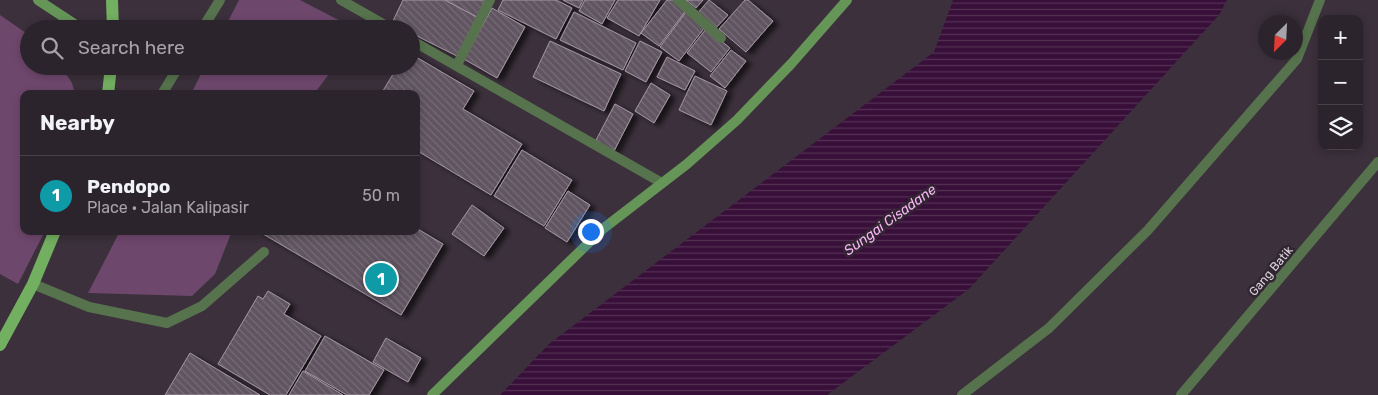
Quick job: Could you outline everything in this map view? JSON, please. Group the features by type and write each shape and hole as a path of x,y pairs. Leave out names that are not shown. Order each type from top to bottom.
{"main road":[{"path":"112,0 113,20"},
{"path":"108,90 110,75"},
{"path":"0,345 33,284 53,235"}],"street":[{"path":"38,0 68,20"},
{"path":"208,20 220,0"},
{"path":"341,0 376,20"},
{"path":"457,65 490,0"},
{"path":"678,0 721,38"},
{"path":"432,395 604,228 687,164 737,120 791,64 847,0"},
{"path":"962,395 1049,328 1148,230 1297,59 1320,0"},
{"path":"420,45 662,183"},
{"path":"164,90 174,75"},
{"name":"Gang Batik","path":"1181,395 1378,162"},
{"path":"33,284 89,307 167,323 202,306 264,252"}],"shaded area":[{"path":"239,0 300,0 339,20 229,20"},
{"path":"0,15 20,29 20,75 67,75 74,90 20,90 20,235 43,235 18,284 0,274"},
{"path":"200,75 328,75 317,90 193,90"},
{"path":"118,235 230,235 215,274 192,296 88,293"}],"water":[{"name":"Sungai Cisadane","path":"953,0 1227,0 1219,15 969,289 827,395 500,395 549,344 934,52"}],"building":[{"path":"403,0 445,0 477,17 457,56 420,38 420,20 393,20"},
{"path":"445,0 485,0 477,17"},
{"path":"503,0 556,0 572,8 556,39 498,10"},
{"path":"563,0 583,0 579,8"},
{"path":"585,0 615,0 602,24 579,11"},
{"path":"618,0 660,0 639,36 607,18"},
{"path":"667,0 675,0 687,9 659,46 641,33"},
{"path":"686,0 703,0 696,8"},
{"path":"709,0 728,15 714,30 696,15"},
{"path":"745,0 748,0 773,21 746,52 719,29"},
{"path":"492,8 525,27 497,78 464,59"},
{"path":"574,12 636,43 623,70 560,40"},
{"path":"686,12 705,27 679,61 660,47"},
{"path":"706,29 730,48 711,72 687,53"},
{"path":"550,41 621,74 604,111 533,77"},
{"path":"640,41 662,52 646,82 625,71"},
{"path":"731,50 746,61 725,88 710,76"},
{"path":"667,57 695,71 685,90 657,77"},
{"path":"420,59 474,91 463,109 522,144 491,195 420,152 420,90 383,90 393,75 420,75"},
{"path":"695,76 727,91 711,125 679,110"},
{"path":"651,83 670,95 654,123 635,111"},
{"path":"615,104 633,114 614,151 595,142"},
{"path":"522,150 572,180 544,226 494,196"},
{"path":"568,191 590,205 567,242 545,228"},
{"path":"472,205 504,228 484,256 452,234"},
{"path":"420,230 443,244 401,315 265,235 420,235"},
{"path":"268,291 290,304 284,314 321,336 286,395 270,395 218,364 258,296 263,299"},
{"path":"325,336 384,370 369,395 347,395 305,371"},
{"path":"386,338 421,358 408,382 373,362"},
{"path":"190,353 260,395 165,395"},
{"path":"303,371 343,395 289,395"}],"place":[{"name":"Pendopo","path":"381,279"}]}
